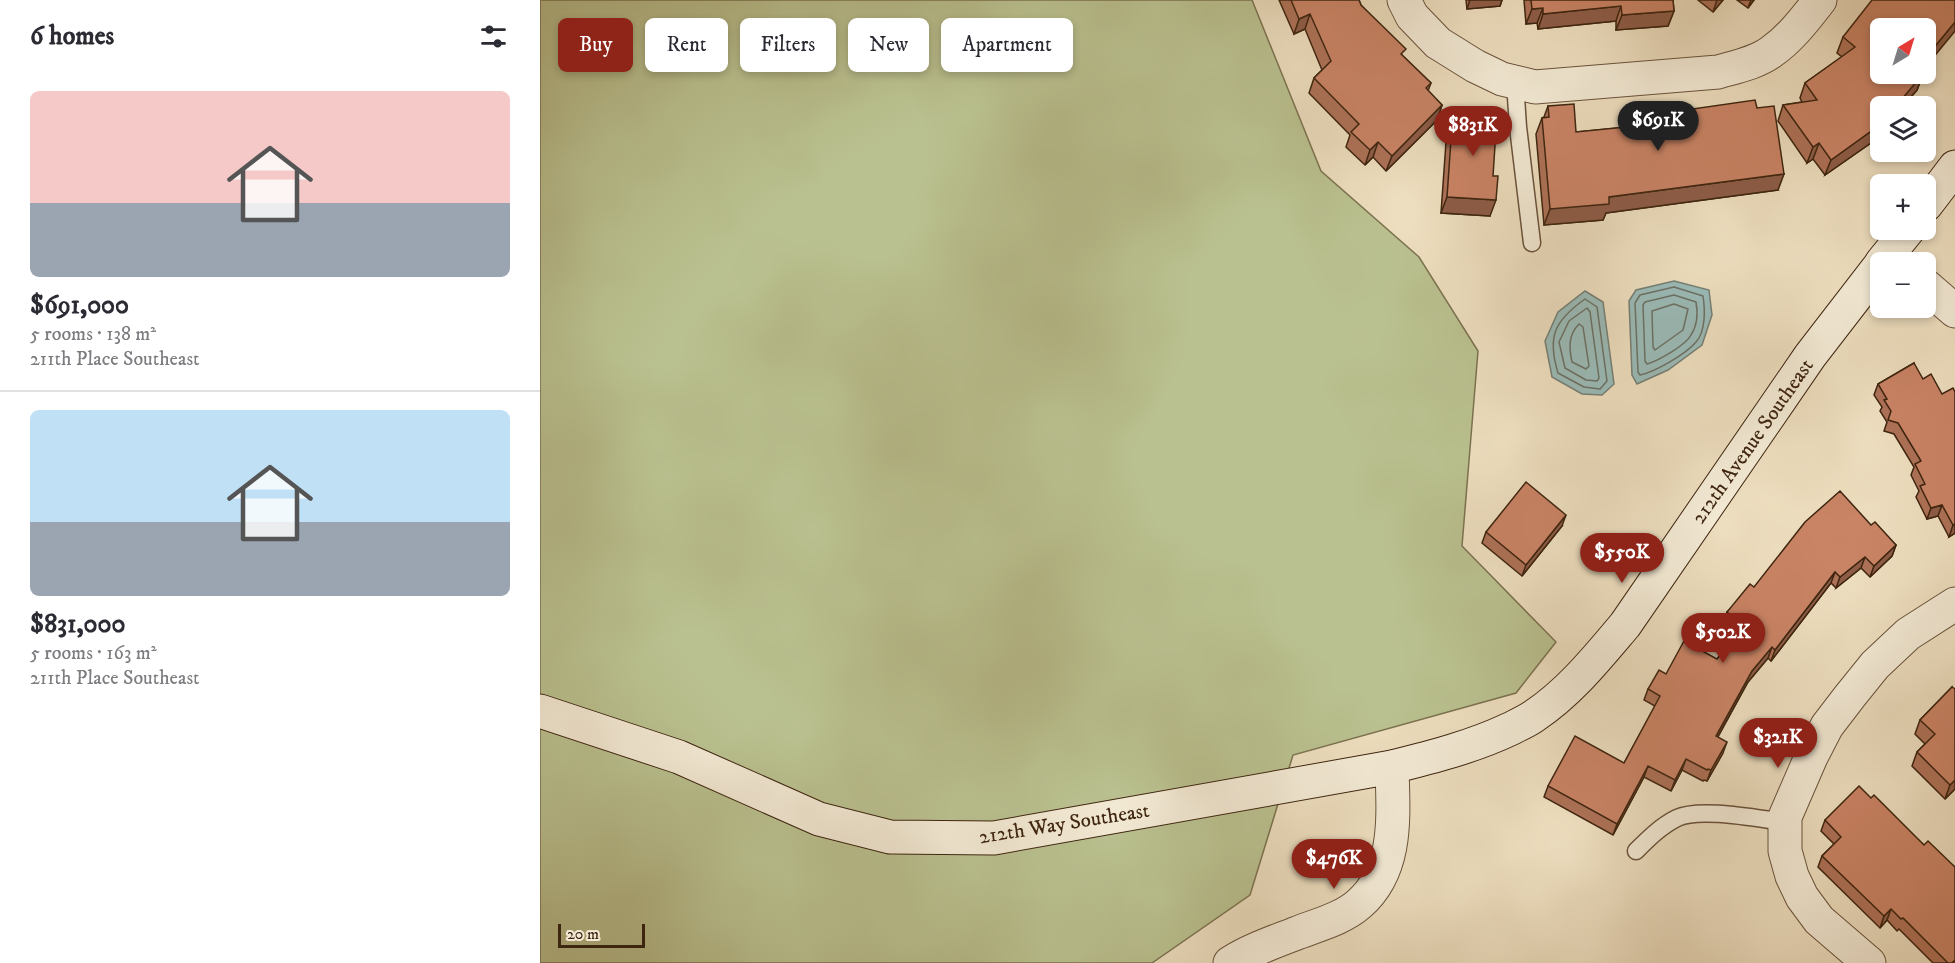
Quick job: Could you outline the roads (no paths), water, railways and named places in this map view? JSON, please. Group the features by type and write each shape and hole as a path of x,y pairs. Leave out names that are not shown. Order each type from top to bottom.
{"street":[{"path":"1404,0 1412,16 1438,43 1502,80 1535,87 1718,72 1770,53 1795,32 1820,0"},
{"path":"1936,193 1955,167"},
{"name":"212th Avenue Southeast","path":"1392,767 1449,753 1497,735 1533,718 1585,672 1625,625 1810,356 1870,282"},
{"path":"1936,295 1955,311"},
{"path":"1869,963 1819,920 1802,897 1792,876 1785,852 1785,822 1811,757 1827,726 1850,696 1875,665 1908,634 1955,604"},
{"name":"212th Way Southeast","path":"540,711 679,757 819,819 890,837 994,838 1392,767"},
{"path":"1230,963 1247,952 1336,918 1359,904 1386,865 1394,814 1392,767"},
{"path":"1295,963 1302,931"}],"lane":[{"path":"1515,82 1518,128 1532,243"},
{"path":"1636,851 1657,831 1679,817 1704,814 1785,822"}],"water":[{"path":"1674,281 1709,290 1712,315 1702,345 1668,370 1637,384 1632,375 1629,301 1636,290"},
{"path":"1585,291 1603,302 1614,384 1602,395 1582,394 1552,377 1545,341 1558,312"}]}
